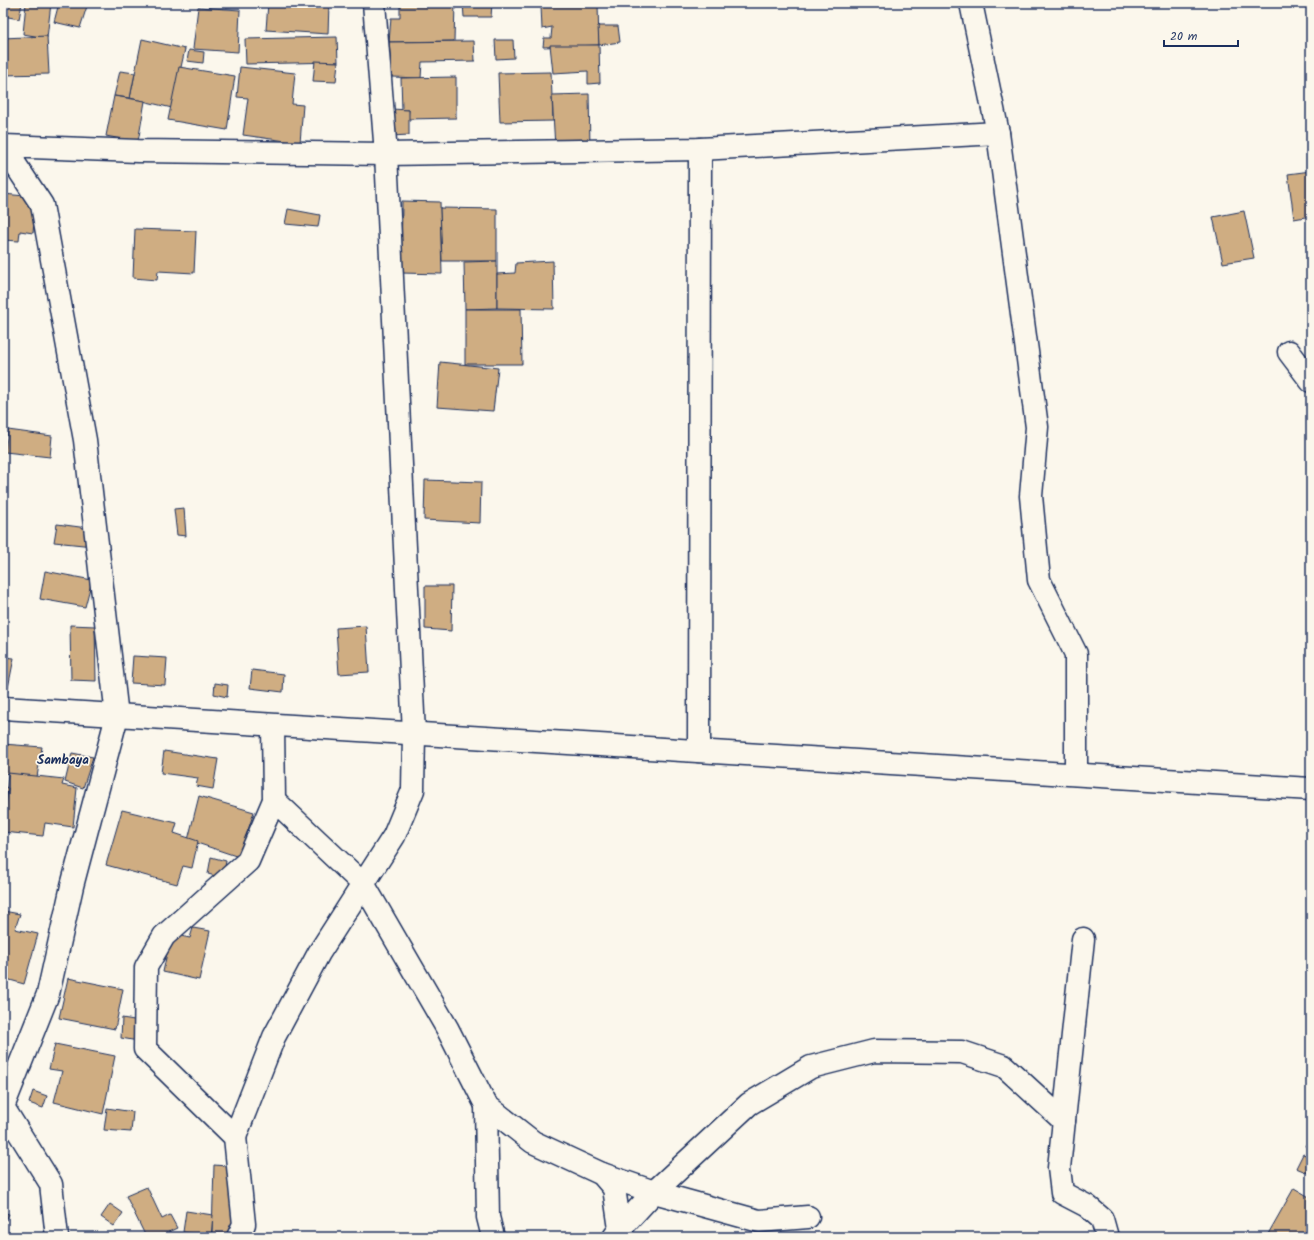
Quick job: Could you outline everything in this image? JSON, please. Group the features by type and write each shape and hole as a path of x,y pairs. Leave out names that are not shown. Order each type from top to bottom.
{"street":[{"path":"238,1237 244,1224 235,1137 274,1037 319,953 394,836 413,790 414,734 386,154 374,3"},
{"path":"971,3 998,133 1037,427 1031,496 1039,580 1076,654 1076,774"},
{"path":"4,146 138,151 386,154 700,149 998,133"},
{"path":"4,146 42,204 85,440 117,716 72,886 48,994 3,1107 51,1184 57,1237"},
{"path":"698,751 700,149"},
{"path":"1289,352 1311,381"},
{"path":"3,708 273,726 1311,789"},
{"path":"235,1137 145,1049 146,966 164,936 248,862 274,800 273,726"},
{"path":"274,800 364,885 447,1028 486,1105 534,1142 602,1174 654,1192 759,1220 808,1217"},
{"path":"1083,939 1059,1168 1062,1192 1087,1206 1102,1219 1107,1237"},
{"path":"617,1233 654,1192 749,1104 811,1066 874,1050 962,1052 1004,1066 1064,1121"},
{"path":"486,1105 488,1217 493,1237"},
{"path":"602,1174 614,1188 617,1233"}],"building":[{"path":"3,3 22,3 19,19 3,16"},
{"path":"26,3 51,3 47,38 23,34"},
{"path":"59,3 88,3 80,28 54,22"},
{"path":"268,3 329,3 328,34 266,30"},
{"path":"400,3 455,3 454,41 389,42 391,18 400,18"},
{"path":"463,3 492,3 491,17 464,17"},
{"path":"598,4 599,45 543,47 544,38 551,38 552,27 542,29 541,6"},
{"path":"198,7 240,10 238,52 193,49"},
{"path":"598,26 618,26 620,42 599,45"},
{"path":"47,36 49,74 3,75 3,38"},
{"path":"337,37 338,62 246,64 245,39"},
{"path":"142,39 185,49 172,108 130,98"},
{"path":"495,40 513,40 514,58 496,59"},
{"path":"474,41 475,61 422,62 421,78 392,77 389,42"},
{"path":"550,45 599,45 600,83 588,84 588,71 553,73"},
{"path":"189,50 204,52 203,63 187,61"},
{"path":"315,61 338,62 336,82 313,81"},
{"path":"179,67 235,76 227,130 168,120"},
{"path":"240,67 295,73 292,104 303,105 300,143 243,135 248,98 237,97"},
{"path":"120,71 135,73 130,98 114,96"},
{"path":"551,72 553,121 500,122 498,73"},
{"path":"456,77 456,118 408,119 409,110 402,110 401,78"},
{"path":"589,94 590,148 555,148 552,95"},
{"path":"114,96 145,101 138,142 106,136"},
{"path":"391,109 409,110 409,135 391,136"},
{"path":"1311,171 1311,216 1294,219 1288,174"},
{"path":"3,194 36,197 33,233 20,231 19,241 3,240"},
{"path":"402,201 440,202 442,274 401,273"},
{"path":"440,208 497,209 497,261 442,261"},
{"path":"288,209 320,215 318,227 285,224"},
{"path":"1244,211 1254,258 1223,263 1213,217"},
{"path":"135,229 196,231 194,273 158,271 157,280 133,278"},
{"path":"497,261 497,308 465,309 464,262"},
{"path":"553,261 554,309 497,308 497,274 515,273 516,263"},
{"path":"465,309 521,309 522,364 465,364"},
{"path":"440,362 498,368 493,411 437,407"},
{"path":"8,430 52,436 50,457 5,452"},
{"path":"425,480 481,482 480,523 424,520"},
{"path":"184,508 186,536 177,535 174,509"},
{"path":"57,524 95,529 93,546 54,542"},
{"path":"45,571 92,580 85,607 40,599"},
{"path":"425,586 452,586 451,631 425,629"},
{"path":"70,625 95,626 96,681 71,680"},
{"path":"366,626 369,672 339,674 336,628"},
{"path":"133,656 167,658 165,685 131,683"},
{"path":"3,657 14,658 7,693 3,692"},
{"path":"252,670 284,674 283,692 250,688"},
{"path":"215,683 228,685 227,697 214,694"},
{"path":"3,744 42,747 37,777 3,773"},
{"path":"164,751 218,759 213,789 196,786 198,778 161,773"},
{"path":"72,753 93,757 83,788 65,782"},
{"path":"8,773 64,779 62,785 77,788 73,827 45,823 43,836 3,832"},
{"path":"3,787 8,788 3,832"},
{"path":"199,796 254,812 239,857 188,840"},
{"path":"122,810 177,823 174,833 198,841 192,868 183,866 177,884 106,865"},
{"path":"211,857 226,861 223,878 208,874"},
{"path":"3,911 20,914 15,929 38,934 24,984 3,978"},
{"path":"193,928 210,931 199,980 163,972 171,934 190,938"},
{"path":"68,978 123,989 115,1029 59,1018"},
{"path":"122,1018 140,1021 138,1041 121,1038"},
{"path":"55,1044 115,1056 103,1114 54,1102 62,1071 49,1069"},
{"path":"33,1091 47,1096 43,1108 29,1103"},
{"path":"107,1108 133,1112 131,1132 104,1130"},
{"path":"1311,1136 1311,1150 1305,1146"},
{"path":"1303,1154 1311,1157 1311,1174 1296,1168"},
{"path":"214,1165 239,1167 235,1234 212,1233"},
{"path":"147,1187 162,1219 170,1215 177,1228 158,1237 146,1237 126,1196"},
{"path":"1294,1188 1311,1198 1311,1237 1274,1237 1268,1234"},
{"path":"110,1204 123,1213 114,1226 101,1217"},
{"path":"186,1211 213,1215 211,1237 183,1232"},
{"path":"3,1212 9,1214 3,1226"}],"district":[{"name":"Sambaya","path":"63,760"}]}
